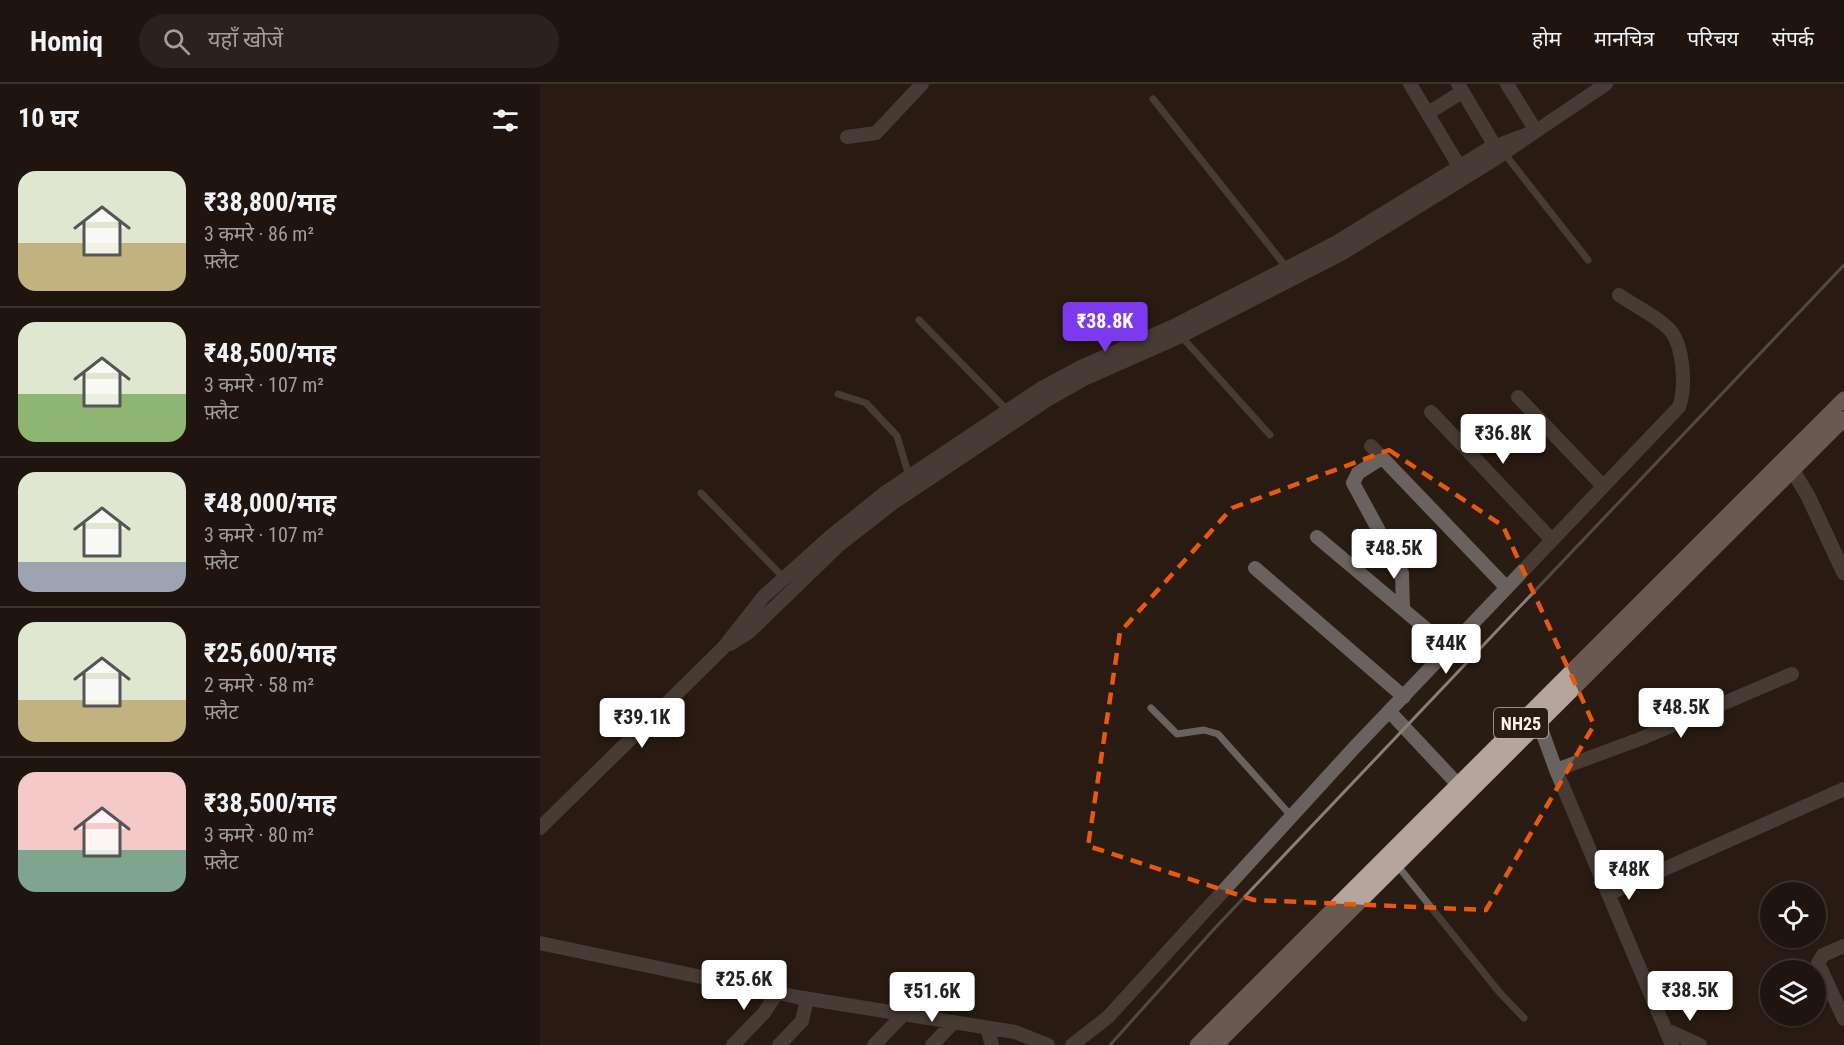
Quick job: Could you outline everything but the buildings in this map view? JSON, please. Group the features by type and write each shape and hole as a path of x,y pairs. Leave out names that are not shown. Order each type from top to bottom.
{"main road":[{"name":"NH25","path":"1216,1045 1397,865 1463,790 1539,723 1789,464 1844,399"},
{"name":"NH25","path":"1197,1045 1463,790 1789,464 1844,419"}],"street":[{"path":"847,137 876,133 922,84"},
{"path":"1410,84 1459,166"},
{"path":"1507,84 1536,131"},
{"path":"723,648 749,632 839,545 912,490 1047,400 1086,378 1181,336 1343,253 1606,84"},
{"path":"1428,113 1460,88 1500,150"},
{"path":"540,828 723,648 764,596 831,536 909,476 1006,410 1081,367 1174,326 1287,268 1337,242 1459,166 1500,150"},
{"path":"1075,1044 1108,1017 1506,587 1679,407 1683,394 1682,372 1671,331 1619,295"},
{"path":"1518,397 1603,486"},
{"path":"1431,412 1552,540"},
{"path":"1371,446 1506,587"},
{"path":"1382,458 1358,473 1353,483 1402,573 1403,609"},
{"path":"1789,464 1808,496 1844,573"},
{"path":"1317,537 1449,648"},
{"path":"1255,568 1404,697"},
{"path":"1556,770 1640,739 1792,674"},
{"path":"1389,712 1463,790"},
{"path":"1539,723 1556,770 1672,1045"},
{"path":"1608,894 1844,789"},
{"path":"540,943 807,999 1015,1032 1048,1045"},
{"path":"1844,946 1823,955 1818,963 1844,1019"},
{"path":"733,1045 764,1013 777,993"},
{"path":"779,1045 802,1021 807,999"},
{"path":"874,1045 904,1014"},
{"path":"932,1045 954,1023"},
{"path":"987,1028 992,1045"},
{"path":"1665,1029 1700,1045"}],"lane":[{"path":"1154,99 1287,268"},
{"path":"1500,150 1588,260"},
{"path":"919,320 1006,410"},
{"path":"1181,336 1270,435"},
{"path":"838,394 866,403 897,436 909,476"},
{"path":"701,493 784,578"},
{"path":"1151,708 1177,734 1204,730 1218,734 1292,817"},
{"path":"1397,865 1494,986 1524,1018"}],"highlighted area":[{"path":"1389,450 1503,526 1594,725 1486,910 1254,900 1088,846 1120,632 1232,508"}],"railway":[{"path":"1110,1045 1215,928 1844,265"}]}
